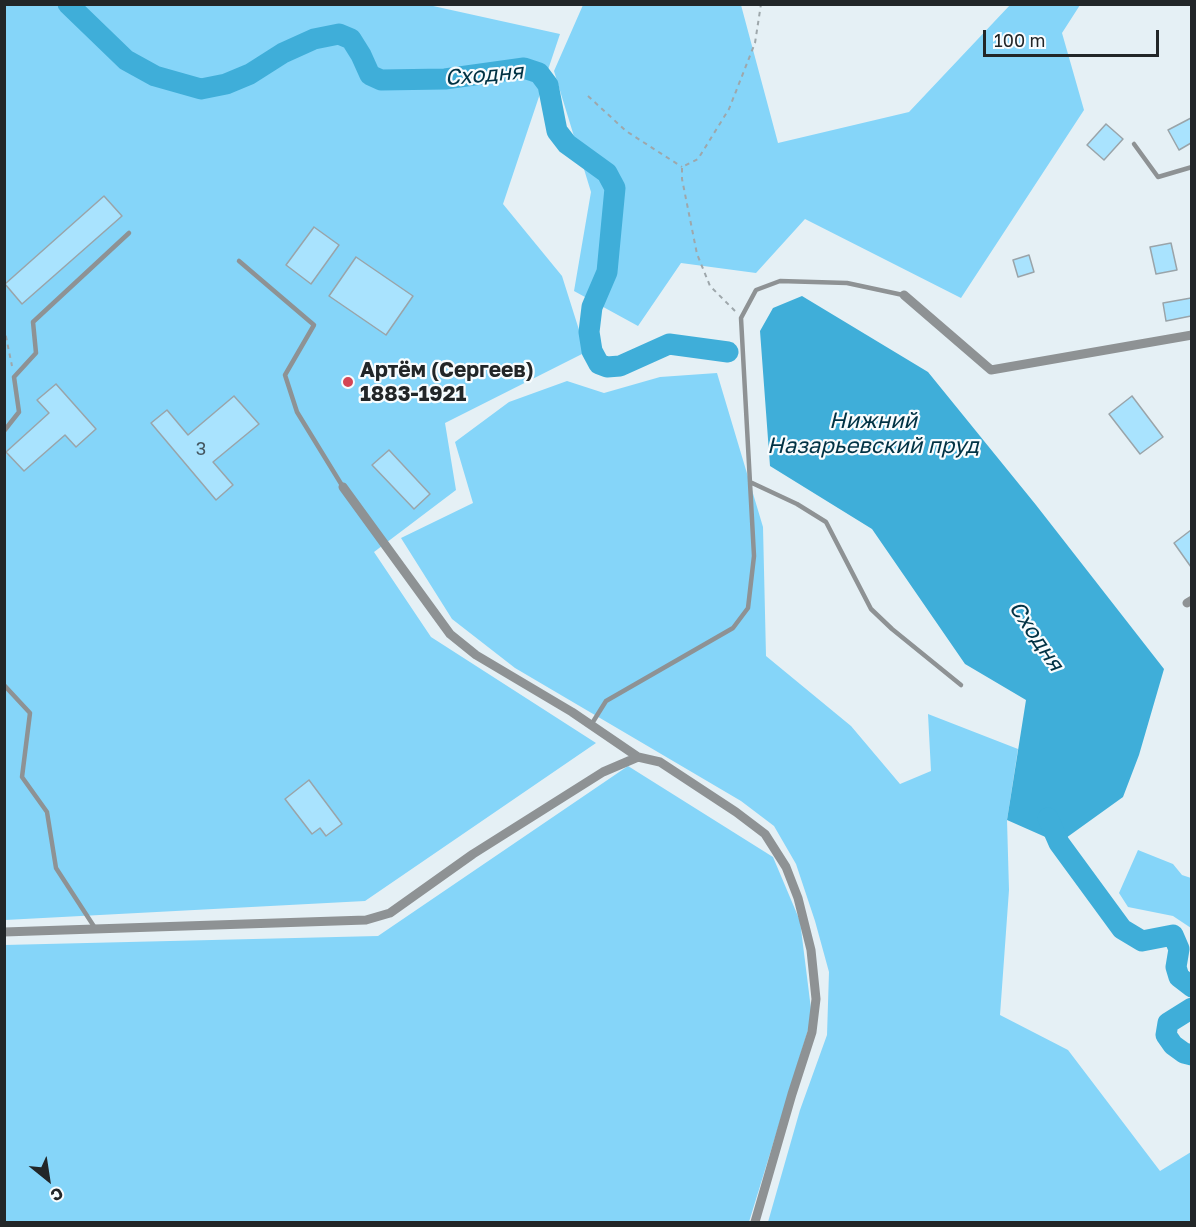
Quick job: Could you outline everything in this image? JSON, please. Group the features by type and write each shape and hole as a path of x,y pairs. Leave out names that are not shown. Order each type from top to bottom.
{"street":[{"path":"904,295 991,370 1191,335"},
{"path":"342,487 450,634 476,655 638,757 660,762 735,812 765,834 786,867 798,898 811,950 816,999 812,1032 755,1222"},
{"path":"4,932 366,920 390,913 473,854 593,778 638,757"}],"lane":[{"path":"1134,144 1158,177 1191,167"},
{"path":"4,431 19,412 14,377 36,353 33,322 129,233"},
{"path":"239,261 314,325 285,375 297,412 342,487"},
{"path":"591,726 606,701 733,628 748,608 754,556 741,318 756,290 780,281 847,283 904,295"},
{"path":"750,482 797,504 826,522 871,609 961,685"},
{"path":"4,685 30,713 22,777 47,812 56,868 95,928"}],"path":[{"path":"682,167 699,159 729,109 755,43 761,4"},
{"path":"588,96 626,130 682,167"},
{"path":"682,167 682,179 697,254 710,286 741,318"},
{"path":"4,327 14,377"}],"shaded area":[{"path":"424,4 560,34 503,204 562,276 586,352 445,423 456,490 374,552 431,637 596,743 365,901 5,920 5,5"},
{"path":"583,5 741,5 778,143 909,112 1010,5 1080,5 1062,33 1084,110 961,298 805,219 756,273 681,263 638,326 574,291 591,192 554,71"},
{"path":"717,373 763,527 766,656 851,726 900,784 931,771 928,714 1018,749 1007,820 1009,890 1000,1015 1068,1050 1160,1171 1191,1152 1191,1222 768,1222 800,1110 827,1035 829,972 796,864 774,826 741,801 515,668 452,619 401,538 473,503 455,442 509,402 567,381 604,393 660,377"},
{"path":"628,766 773,857 800,921 812,1017 749,1222 5,1222 4,945 378,936"},
{"path":"1138,850 1173,864 1182,875 1191,878 1191,928 1173,916 1128,907 1119,893"}],"water":[{"name":"Нижний Назарьевский пруд","path":"802,296 928,372 1036,505 1164,669 1139,755 1123,797 1059,843 1007,820 1026,700 965,664 872,529 770,466 760,331 773,308"}],"building":[{"path":"1191,118 1191,143 1179,150 1168,130"},
{"path":"1106,124 1123,139 1104,160 1087,145"},
{"path":"104,196 122,216 22,304 5,284"},
{"path":"314,227 339,245 311,284 286,265"},
{"path":"1171,243 1177,270 1156,274 1150,247"},
{"path":"1029,255 1034,272 1018,277 1013,260"},
{"path":"356,257 413,296 386,335 329,296"},
{"path":"1191,298 1191,316 1166,321 1163,303"},
{"path":"56,384 96,429 76,447 65,435 24,471 6,452 49,413 37,400"},
{"path":"234,396 259,424 213,462 233,485 216,500 151,423 167,410 188,435"},
{"path":"1132,396 1163,437 1140,454 1109,414"},
{"path":"389,450 430,494 414,509 372,465"},
{"path":"1191,530 1191,567 1174,543"},
{"path":"309,780 342,824 326,836 320,828 312,834 285,799"}],"waterway":[{"name":"Сходня","path":"68,4 126,60 155,76 201,89 226,84 250,74 283,53 314,39 339,34 351,39 370,75 381,80 445,79 524,68 539,73 548,85 557,131 567,144 607,173 615,188 607,272 592,307 589,332 592,351 599,364 607,367 620,366 669,344 728,352"},
{"name":"Сходня","path":"1048,818 1059,843 1122,929 1142,941 1173,935 1179,949 1176,967 1179,977 1192,987"},
{"name":"Сходня","path":"1192,1008 1168,1023 1166,1035 1173,1045 1184,1053 1192,1055"}],"place":[{"name":"Артём (Сергеев) 1883-1921","path":"348,382"}]}
